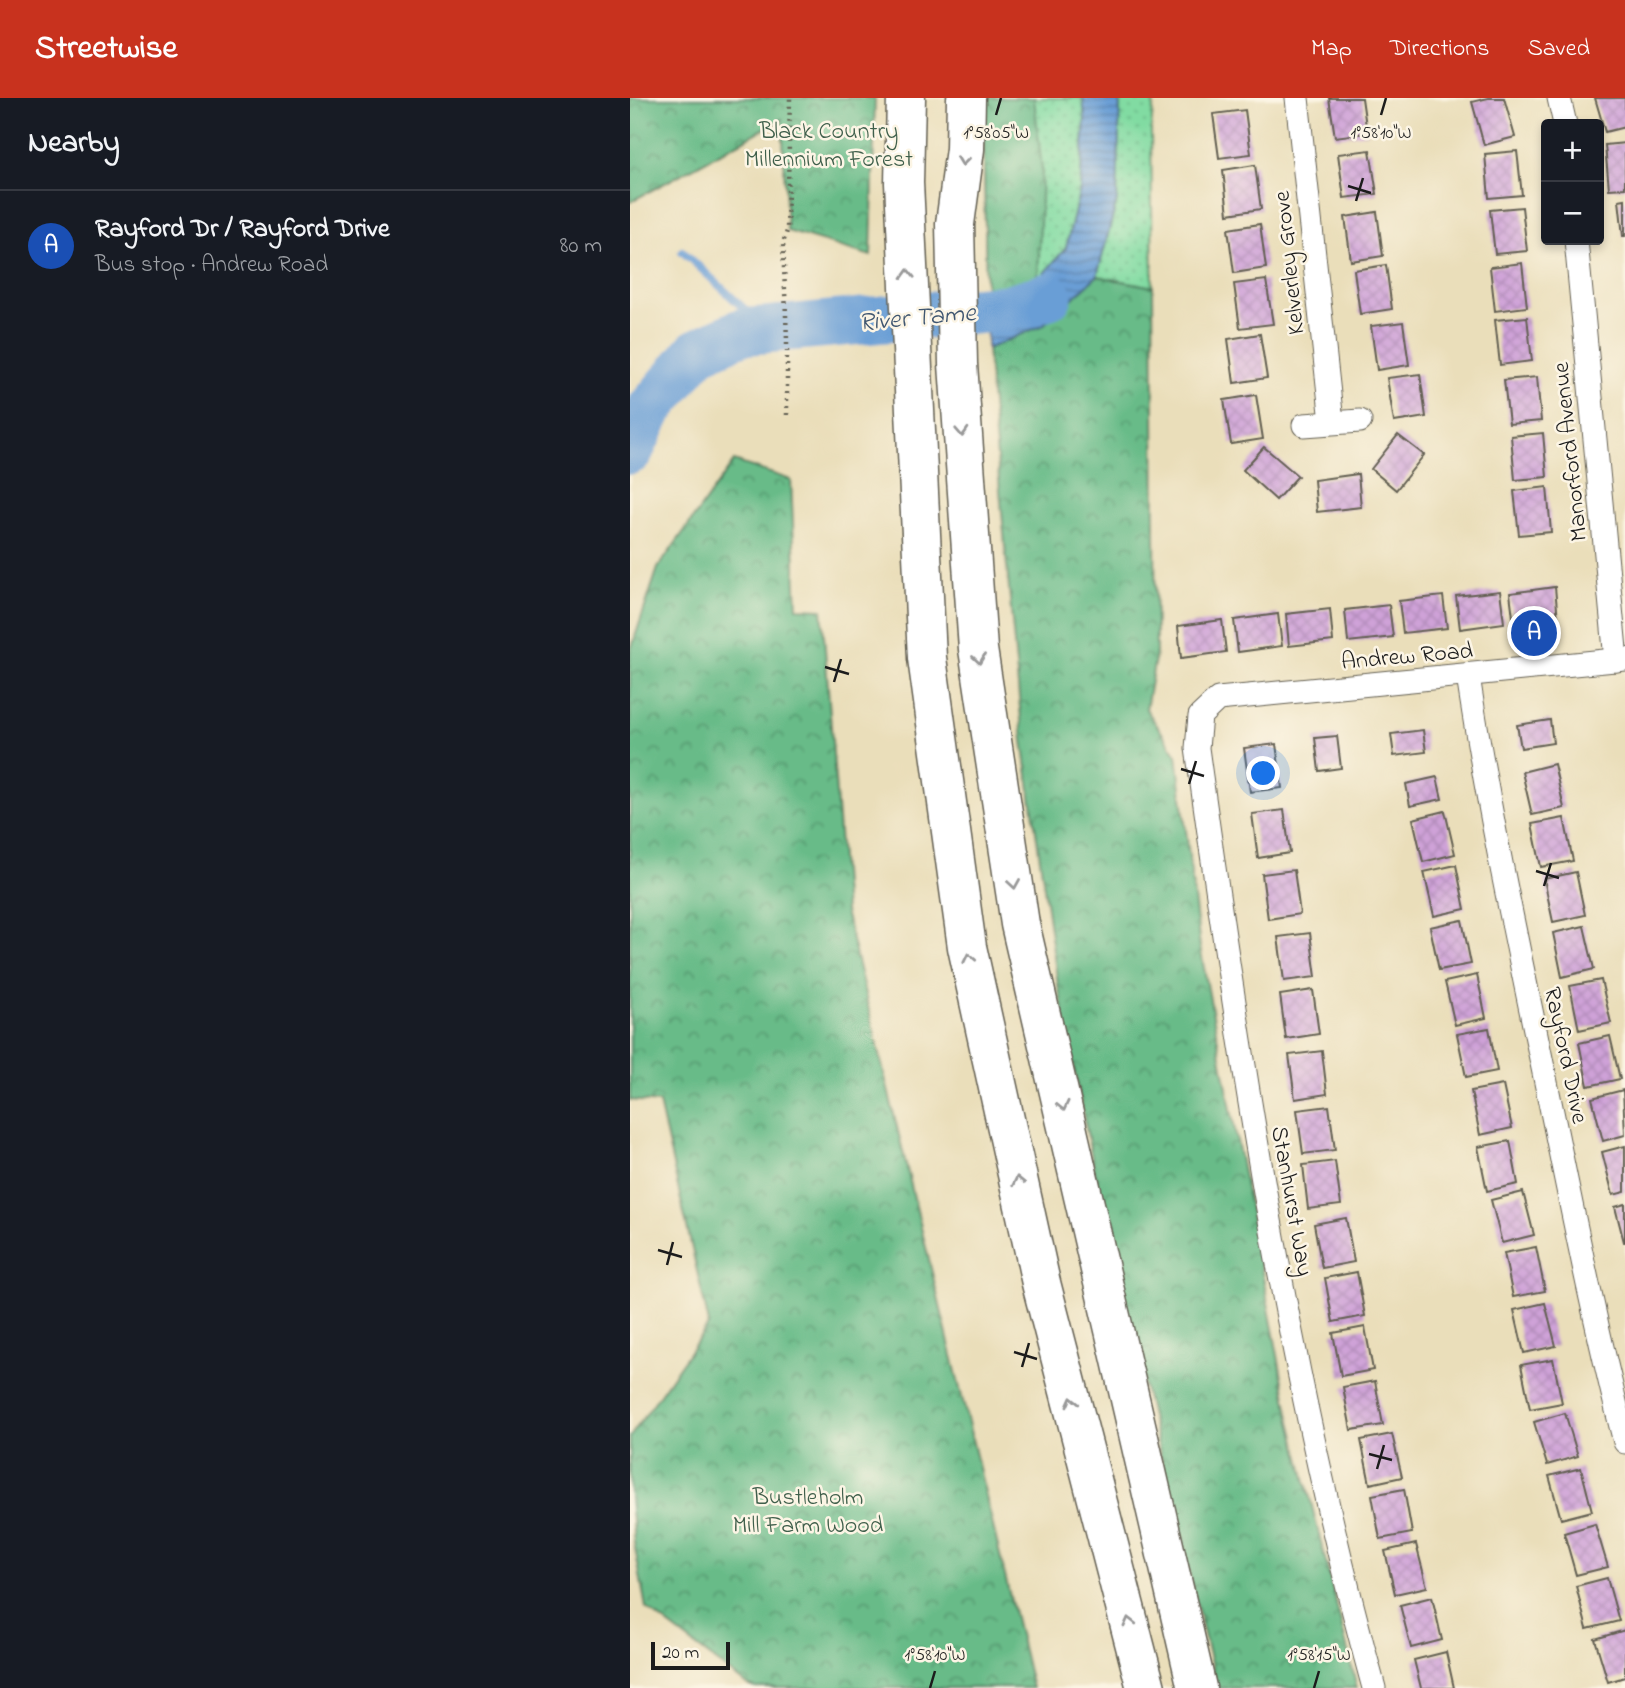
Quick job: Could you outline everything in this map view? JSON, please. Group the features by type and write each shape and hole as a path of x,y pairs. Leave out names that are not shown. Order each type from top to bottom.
{"highway":[{"path":"906,98 904,183 927,658 967,947 1041,1283 1146,1688"},
{"path":"966,98 965,149 955,224 958,364 978,649 1020,924 1197,1688"}],"street":[{"name":"Kelverley Grove","path":"1297,98 1332,422"},
{"path":"1559,98 1564,119"},
{"name":"Manorford Avenue","path":"1577,245 1620,660"},
{"path":"1304,425 1360,421"},
{"name":"Andrew Road","path":"1200,716 1219,699 1620,660"},
{"name":"Rayford Drive","path":"1468,676 1498,852 1599,1342 1625,1442"},
{"name":"Stanhurst Way","path":"1200,716 1197,748 1228,973 1274,1247 1316,1461 1374,1688"}],"path":[{"path":"787,415 783,243 787,231 790,98"}],"green space":[{"name":"Black Country Millennium Forest","path":"630,98 875,98 871,256 787,231 782,119 630,202"},
{"path":"983,98 1083,98 1085,119 1080,189 1066,248 1038,280 986,294"},
{"path":"983,98 1034,98 1042,170 1038,280 986,294"},
{"path":"1120,98 1154,98 1151,129 1153,287 1097,276 1117,200"},
{"path":"1097,276 1153,287 1156,653 1146,709 1177,755 1200,947 1289,1413 1357,1688 1217,1688 1107,1235 1058,985 1023,741 987,349 1043,325"},
{"name":"Bustleholm Mill Farm Wood","path":"734,461 791,480 797,608 822,609 845,911 1032,1688 756,1688 747,1685 646,1608 634,1543 630,1495 630,1437 709,1324 659,1103 630,1100 630,652 658,568"}],"water":[{"path":"1083,98 1120,98 1117,200 1097,276 1043,325 987,349 986,294 1038,280 1066,248 1080,189 1085,119"}],"building":[{"path":"1329,98 1362,98 1367,133 1335,137"},
{"path":"1504,98 1515,137 1484,145 1472,102"},
{"path":"1595,98 1625,98 1625,127 1605,132 1604,119 1601,119"},
{"path":"1245,110 1251,154 1219,158 1213,114"},
{"path":"1625,143 1625,188 1609,189 1605,145"},
{"path":"1370,150 1377,194 1344,198 1338,154"},
{"path":"1517,151 1522,195 1489,198 1485,154"},
{"path":"1255,165 1261,209 1228,214 1223,170"},
{"path":"1625,199 1625,236 1623,236 1619,200"},
{"path":"1522,207 1527,251 1495,254 1490,210"},
{"path":"1377,212 1383,256 1351,261 1345,217"},
{"path":"1260,224 1266,268 1234,273 1228,229"},
{"path":"1522,263 1527,307 1495,311 1490,267"},
{"path":"1386,265 1392,309 1360,314 1354,270"},
{"path":"1266,280 1273,324 1240,328 1234,284"},
{"path":"1527,317 1532,361 1500,365 1495,320"},
{"path":"1403,322 1409,365 1377,370 1371,326"},
{"path":"1260,334 1267,378 1234,383 1228,339"},
{"path":"1420,374 1426,417 1394,422 1387,378"},
{"path":"1537,377 1541,421 1509,424 1504,380"},
{"path":"1256,395 1263,439 1231,444 1224,400"},
{"path":"1543,433 1547,477 1515,480 1511,436"},
{"path":"1398,435 1424,455 1396,490 1371,469"},
{"path":"1264,447 1298,476 1276,500 1243,470"},
{"path":"1358,474 1361,507 1317,512 1314,480"},
{"path":"1547,487 1551,532 1519,535 1514,491"},
{"path":"1555,587 1558,620 1514,625 1510,593"},
{"path":"1500,591 1504,623 1460,629 1456,596"},
{"path":"1443,596 1447,628 1403,633 1399,601"},
{"path":"1389,605 1393,637 1348,642 1345,610"},
{"path":"1330,609 1333,641 1289,646 1286,614"},
{"path":"1278,614 1282,646 1238,652 1234,620"},
{"path":"1222,620 1226,652 1181,658 1178,626"},
{"path":"1550,720 1553,743 1521,748 1517,725"},
{"path":"1423,730 1426,752 1394,756 1391,734"},
{"path":"1337,736 1341,768 1319,771 1315,738"},
{"path":"1276,744 1282,788 1250,792 1244,748"},
{"path":"1554,764 1564,808 1532,815 1522,772"},
{"path":"1437,777 1442,799 1410,806 1406,784"},
{"path":"1284,810 1290,853 1258,858 1252,814"},
{"path":"1445,811 1455,854 1423,862 1413,819"},
{"path":"1564,818 1573,861 1541,867 1532,824"},
{"path":"1456,865 1465,909 1434,916 1424,872"},
{"path":"1294,870 1300,914 1268,919 1262,874"},
{"path":"1576,872 1585,915 1553,922 1544,879"},
{"path":"1462,920 1471,964 1439,970 1430,927"},
{"path":"1584,926 1594,969 1562,977 1553,933"},
{"path":"1310,933 1316,977 1284,981 1278,937"},
{"path":"1477,975 1486,1018 1455,1025 1445,982"},
{"path":"1601,980 1611,1023 1579,1030 1570,986"},
{"path":"1313,990 1319,1034 1286,1039 1280,995"},
{"path":"1489,1028 1497,1071 1466,1077 1457,1034"},
{"path":"1610,1036 1620,1079 1588,1086 1579,1043"},
{"path":"1322,1051 1327,1094 1295,1099 1289,1055"},
{"path":"1503,1085 1512,1128 1480,1135 1471,1091"},
{"path":"1623,1090 1625,1135 1603,1141 1592,1098"},
{"path":"1329,1106 1335,1150 1303,1154 1297,1110"},
{"path":"1510,1141 1518,1184 1487,1191 1478,1147"},
{"path":"1625,1146 1625,1192 1613,1195 1602,1152"},
{"path":"1335,1161 1341,1205 1308,1209 1303,1165"},
{"path":"1523,1192 1534,1235 1502,1243 1491,1200"},
{"path":"1625,1204 1625,1242 1624,1242 1615,1207"},
{"path":"1346,1218 1354,1262 1322,1268 1314,1224"},
{"path":"1536,1247 1545,1291 1513,1297 1504,1253"},
{"path":"1357,1272 1365,1316 1333,1322 1325,1278"},
{"path":"1545,1303 1556,1346 1524,1353 1514,1310"},
{"path":"1365,1327 1373,1370 1341,1376 1333,1333"},
{"path":"1553,1359 1562,1403 1530,1409 1521,1365"},
{"path":"1375,1381 1383,1425 1351,1430 1343,1387"},
{"path":"1565,1413 1578,1456 1547,1465 1534,1422"},
{"path":"1392,1434 1402,1477 1370,1484 1361,1440"},
{"path":"1581,1468 1592,1511 1561,1519 1549,1476"},
{"path":"1404,1489 1412,1533 1380,1539 1372,1495"},
{"path":"1595,1524 1608,1567 1576,1575 1564,1533"},
{"path":"1416,1544 1427,1587 1395,1594 1385,1551"},
{"path":"1607,1578 1619,1621 1587,1629 1576,1586"},
{"path":"1432,1597 1442,1640 1411,1648 1400,1605"},
{"path":"1625,1630 1625,1677 1608,1682 1595,1639"},
{"path":"1446,1652 1454,1688 1421,1688 1414,1660"}],"waterway":[{"path":"682,251 766,329"},
{"name":"River Tame","path":"630,451 651,408 697,352 741,332 1006,308 1049,296"}],"place":[{"name":"Rayford Dr / Rayford Drive","path":"1534,633"}]}
